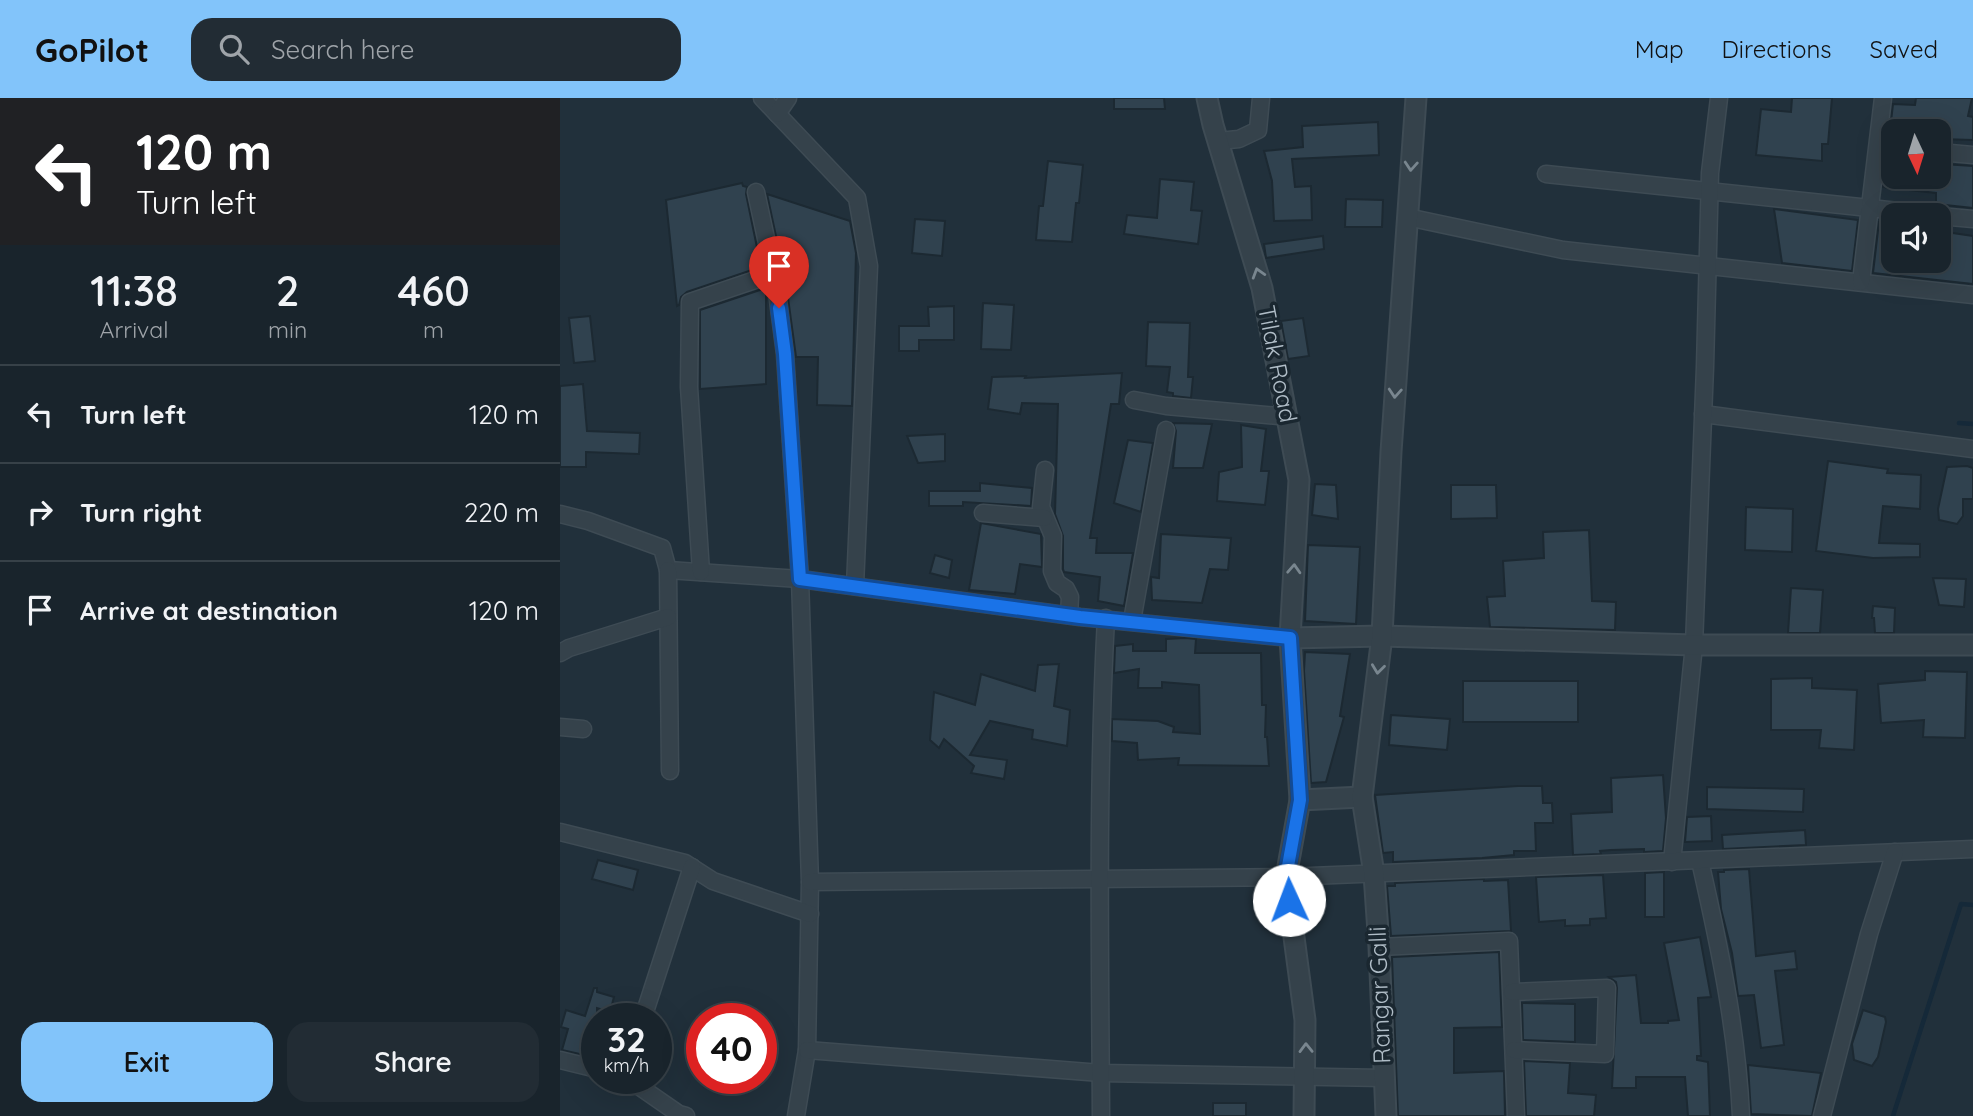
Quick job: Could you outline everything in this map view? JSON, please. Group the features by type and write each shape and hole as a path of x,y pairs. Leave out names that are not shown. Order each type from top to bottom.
{"street":[{"path":"762,98 856,198 869,266 855,586"},
{"path":"777,114 788,98"},
{"name":"Tilak Road","path":"1207,98 1262,288 1289,417 1299,480 1290,638 1300,800 1286,877 1306,1020 1304,1116"},
{"path":"1218,141 1239,139 1258,130 1261,98"},
{"name":"Rangar Galli","path":"1385,1116 1374,874 1362,797 1382,636 1391,452 1416,98"},
{"path":"1672,862 1694,645 1709,191 1720,98"},
{"path":"1883,98 1884,119"},
{"path":"1951,153 1973,155"},
{"path":"1861,282 1871,208 1881,167"},
{"path":"1546,174 1881,209"},
{"path":"756,192 773,274 785,354 800,579 810,914 807,1050 796,1116"},
{"path":"1951,216 1973,219"},
{"path":"1407,217 1563,250 1973,295"},
{"path":"701,572 689,387 690,302 773,274"},
{"path":"1134,400 1166,407 1289,417"},
{"path":"1703,414 1973,449"},
{"path":"1132,621 1166,430"},
{"path":"1045,470 1041,507 1053,536 1052,572 1057,583 1066,589 1070,597 1069,615"},
{"path":"983,513 1044,518"},
{"path":"560,514 588,521 662,548 668,570 670,771"},
{"path":"668,570 800,579 1069,615 1290,638 1382,636 1694,645 1973,645"},
{"path":"560,653 668,617"},
{"path":"1101,1116 1101,707 1106,618"},
{"path":"560,727 583,729"},
{"path":"1300,800 1362,797"},
{"path":"560,832 685,863 713,881 810,914"},
{"path":"810,882 1286,877 1973,849"},
{"path":"1822,1116 1869,934 1895,852"},
{"path":"1700,861 1724,966 1739,1063 1741,1116"},
{"path":"648,1003 692,867"},
{"path":"1379,947 1509,941 1516,1116"},
{"path":"1511,992 1607,988 1605,1054 1514,1050"},
{"path":"807,1050 1101,1073 1384,1078"},
{"path":"560,1060 581,1065"},
{"path":"650,1094 686,1116"}],"building":[{"path":"1114,98 1164,98 1165,109 1114,109"},
{"path":"1792,98 1832,98 1828,144 1822,144 1822,161 1756,155 1761,109 1791,112"},
{"path":"1916,98 1972,98 1968,116 1973,117 1973,140 1951,139 1951,119 1891,119 1893,104 1915,105"},
{"path":"1378,122 1379,155 1292,159 1295,187 1311,186 1312,220 1274,221 1272,181 1264,151 1303,147 1302,126"},
{"path":"1048,161 1083,165 1072,242 1036,240 1039,206 1043,206"},
{"path":"1951,165 1973,166 1973,208 1936,203 1936,193 1901,189 1951,189"},
{"path":"1160,179 1194,182 1191,210 1202,211 1198,244 1124,234 1127,215 1157,218"},
{"path":"742,183 747,187 746,194 761,267 687,292 677,306 666,200"},
{"path":"767,194 850,221 856,253 852,406 817,405 818,357 796,357 786,283"},
{"path":"1346,199 1383,200 1382,227 1345,227"},
{"path":"1774,209 1858,220 1852,271 1782,263"},
{"path":"915,219 945,221 942,256 912,253"},
{"path":"1879,222 1881,273 1951,273 1951,233 1973,236 1973,284 1873,273"},
{"path":"1323,236 1324,249 1266,258 1264,244"},
{"path":"766,288 766,384 700,389 700,310"},
{"path":"983,303 1014,305 1011,350 981,349"},
{"path":"954,306 954,340 919,340 919,351 899,351 899,326 929,326 928,307"},
{"path":"590,316 595,361 574,363 569,318"},
{"path":"1303,318 1309,356 1288,359 1281,321"},
{"path":"1148,322 1190,323 1188,377 1193,377 1191,398 1173,396 1173,393 1167,392 1170,367 1146,366"},
{"path":"1122,373 1119,404 1111,404 1090,538 1097,538 1096,553 1133,553 1124,606 1098,601 1100,577 1064,572 1063,569 1063,536 1055,514 1058,404 1022,403 1020,414 988,409 992,377"},
{"path":"583,384 587,431 640,433 639,454 586,452 586,467 560,467 560,386"},
{"path":"1173,423 1212,424 1203,468 1173,468 1176,431"},
{"path":"1241,425 1266,429 1261,471 1269,471 1265,505 1217,501 1219,472 1242,467"},
{"path":"945,434 945,461 918,463 907,436"},
{"path":"1128,440 1153,443 1141,512 1114,503"},
{"path":"1828,461 1888,469 1887,473 1921,475 1920,509 1883,506 1879,543 1920,544 1920,557 1873,558 1816,551"},
{"path":"1947,467 1973,468 1973,499 1963,499 1963,516 1957,524 1939,520 1938,509"},
{"path":"980,483 1032,488 1031,506 963,502 963,506 929,506 929,491 980,491"},
{"path":"1315,484 1336,485 1338,519 1312,515"},
{"path":"1451,485 1496,485 1497,518 1451,519"},
{"path":"1746,507 1793,509 1792,552 1745,550"},
{"path":"981,523 1041,534 1042,567 1020,564 1015,594 969,590"},
{"path":"1589,530 1592,601 1616,602 1615,630 1490,627 1487,597 1505,596 1503,561 1544,558 1543,532"},
{"path":"1161,534 1231,538 1228,570 1210,569 1202,603 1152,600 1151,577 1159,578"},
{"path":"1308,545 1360,547 1356,624 1305,621"},
{"path":"935,555 952,560 949,578 930,573"},
{"path":"1933,578 1966,579 1964,607 1939,605"},
{"path":"1791,588 1823,590 1820,633 1788,633"},
{"path":"1873,606 1895,608 1894,633 1875,633"},
{"path":"1166,639 1196,639 1195,653 1261,653 1262,705 1266,705 1265,737 1269,766 1178,765 1179,758 1138,760 1137,743 1112,741 1112,719 1158,721 1174,727 1173,732 1200,734 1199,685 1162,682 1162,688 1138,688 1139,669 1114,673 1115,646 1133,644 1133,651 1166,651"},
{"path":"1305,652 1350,654 1340,716 1344,717 1326,782 1311,783"},
{"path":"1059,664 1054,706 1070,710 1067,746 1032,739 1033,730 990,721 970,755 1007,760 1004,779 971,773 974,766 944,739 939,748 930,740 934,692 975,705 981,674 1035,691 1038,665"},
{"path":"1925,671 1967,672 1965,738 1923,737 1924,720 1881,723 1878,684 1925,680"},
{"path":"1812,678 1812,688 1857,690 1854,750 1819,748 1821,730 1771,730 1771,679"},
{"path":"1463,681 1578,681 1578,722 1463,722"},
{"path":"1391,715 1450,719 1447,750 1389,745"},
{"path":"1663,775 1666,818 1663,851 1611,850 1600,851 1601,854 1573,855 1571,814 1612,812 1611,778"},
{"path":"1542,786 1543,803 1552,803 1553,823 1535,823 1536,851 1514,851 1514,855 1482,858 1393,862 1393,852 1383,853 1375,795"},
{"path":"1707,787 1804,789 1803,812 1707,809"},
{"path":"1711,816 1712,841 1685,842 1687,817"},
{"path":"1805,830 1806,845 1723,849 1722,835"},
{"path":"598,860 638,870 633,890 592,879"},
{"path":"1749,869 1756,956 1795,951 1797,969 1775,971 1784,1045 1761,1048 1754,995 1738,996 1732,953 1721,909 1718,872"},
{"path":"1664,872 1664,917 1645,917 1645,873"},
{"path":"1603,875 1606,918 1590,919 1590,925 1565,926 1565,920 1539,922 1536,877"},
{"path":"1508,880 1511,931 1391,936 1387,886 1395,886 1395,883"},
{"path":"1700,937 1711,997 1698,998 1701,1056 1697,1056 1697,1060 1708,1062 1710,1116 1688,1116 1685,1077 1636,1077 1636,1088 1612,1088 1617,988 1616,982 1609,977 1636,975 1641,1023 1668,1023 1679,1020 1664,943"},
{"path":"1499,952 1502,1027 1454,1028 1454,1073 1504,1071 1505,1116 1398,1116 1392,957"},
{"path":"594,988 597,988 597,992 614,997 612,1003 589,1003"},
{"path":"1522,1003 1575,1004 1575,1042 1523,1040"},
{"path":"566,1010 581,1015 581,1054 562,1050 568,1029 561,1027"},
{"path":"1863,1010 1885,1017 1886,1022 1878,1057 1872,1066 1854,1060 1852,1044"},
{"path":"1524,1061 1570,1063 1568,1093 1596,1095 1594,1116 1526,1116"},
{"path":"1748,1065 1821,1073 1812,1116 1751,1114"},
{"path":"1213,1103 1246,1103 1246,1116 1213,1116"}],"waterway":[{"path":"1959,423 1973,424"},
{"path":"1893,1116 1961,904 1973,905"}],"route":[{"path":"779,308 794,464 800,579 1080,617 1290,638 1300,800 1286,877 1289,900"}]}
